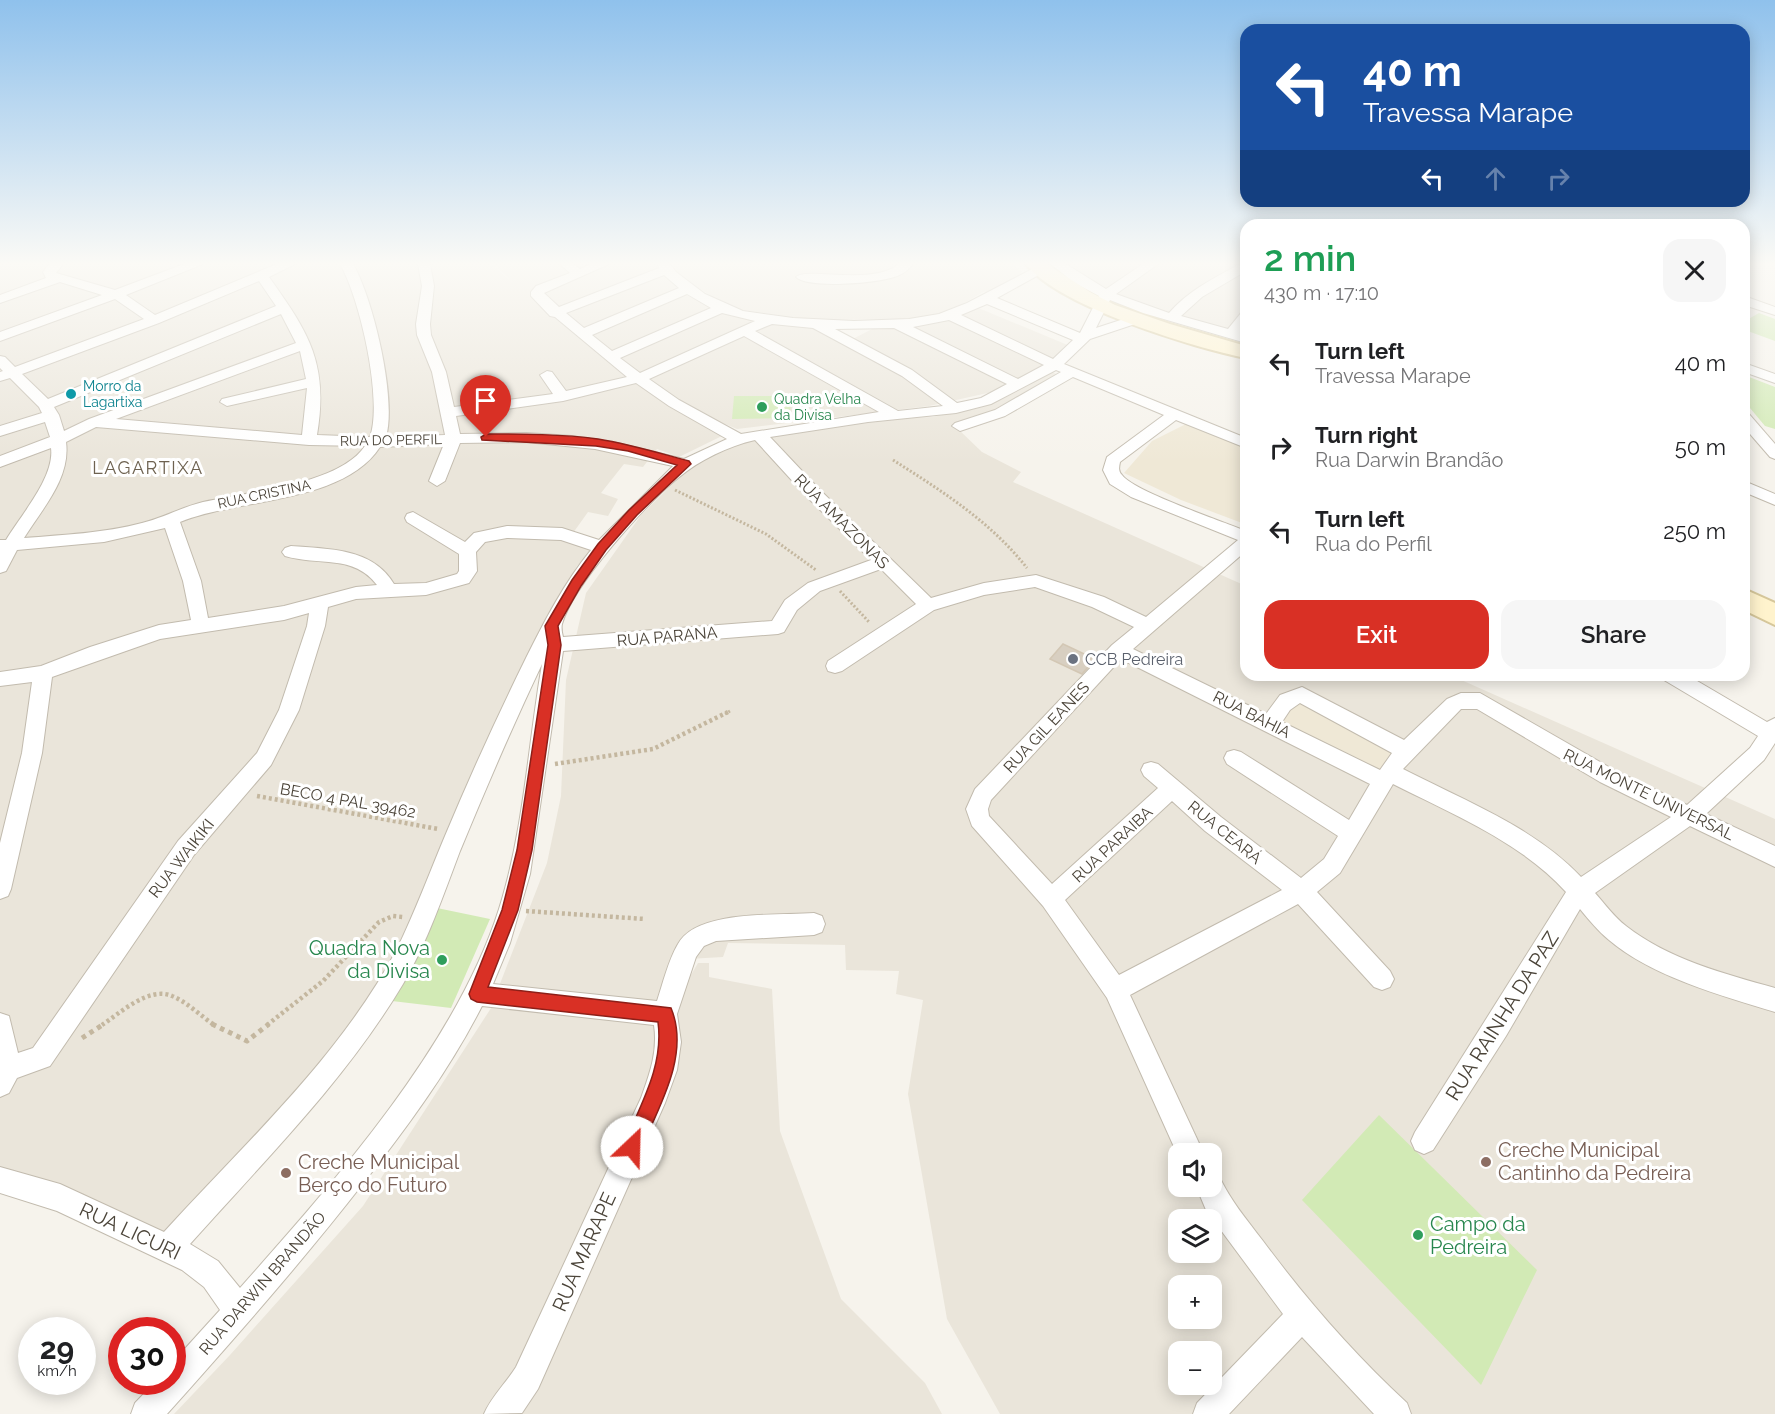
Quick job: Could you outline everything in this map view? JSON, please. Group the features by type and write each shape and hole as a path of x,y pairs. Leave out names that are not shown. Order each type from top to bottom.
{"main road":[{"path":"1170,330 1240,350"},
{"path":"1750,601 1775,615"}],"street":[{"path":"0,337 19,330"},
{"path":"7,375 127,330"},
{"path":"0,431 233,330"},
{"path":"296,330 304,345 314,382 314,408 309,440"},
{"path":"367,330 384,411 377,442"},
{"path":"424,330 439,372 453,438 451,451 437,481"},
{"name":"RUA AMAZONAS","path":"578,330 610,357 674,403 749,437 808,488 928,605"},
{"path":"583,334 592,330"},
{"path":"610,357 672,330"},
{"path":"449,412 563,397 638,378 743,330 897,416"},
{"path":"827,330 936,391 958,418 1010,408 1063,368"},
{"path":"908,330 1019,385"},
{"path":"982,330 1063,368 1240,441"},
{"path":"1063,330 1083,338 1087,330"},
{"name":"RUA DARWIN BRANDÃO","path":"146,1414 238,1313 321,1215 435,1062 477,994 510,910 526,840 553,636 572,590 602,547 661,484 685,464 749,437 868,417 958,418 1019,385 1063,368 1083,338 1107,330"},
{"path":"1214,330 1240,337"},
{"path":"1231,335 1235,330"},
{"path":"0,462 57,440 94,422 304,345"},
{"path":"0,360 7,375 49,410 60,455 57,472 6,545 0,567"},
{"path":"1750,369 1775,379"},
{"path":"547,375 563,397"},
{"path":"227,402 314,382"},
{"path":"1174,414 1113,460 1111,470 1113,475 1125,487 1137,493 1240,535"},
{"name":"RUA DO PERFIL","path":"94,422 309,440 377,442 453,438 539,438 596,442 628,448 685,464"},
{"path":"1750,424 1775,454"},
{"name":"RUA CRISTINA","path":"6,545 104,536 171,521 187,512 204,507 307,486 362,461 377,442"},
{"path":"1750,489 1775,500"},
{"path":"413,518 467,550"},
{"path":"171,521 192,581 201,627"},
{"path":"0,679 43,673 143,636 174,629 201,627 284,613 356,593 426,589 460,580 467,573 467,550 480,537 507,532 562,534 602,547"},
{"name":"RUA GIL EANES","path":"1051,899 980,820 977,809 982,795 1119,650 1240,547"},
{"path":"291,552 338,556 363,563 377,570 385,579 390,592"},
{"path":"829,580 883,562"},
{"name":"RUA PARANA","path":"553,636 778,627 791,605 814,587 829,580"},
{"path":"835,666 880,634 928,605 984,590 1036,581 1098,602 1146,625"},
{"name":"RUA WAIKIKI","path":"4,1077 40,1057 186,848 264,759 278,735 307,660 319,604"},
{"path":"169,1247 356,1035 397,971 526,674 553,636"},
{"name":"RUA BAHIA","path":"1119,650 1522,842 1563,872 1606,923 1640,949 1744,991 1775,1000"},
{"path":"0,889 32,753 43,673"},
{"path":"1579,891 1690,815 1766,758 1772,730 1682,681"},
{"path":"1115,990 1301,891 1332,866 1386,777 1407,751 1302,695 1288,699 1270,723"},
{"name":"RUA MONTE UNIVERSAL","path":"1407,751 1448,710 1461,701 1480,701 1608,776 1775,857"},
{"path":"1234,758 1353,834"},
{"name":"RUA CEARÁ","path":"1151,770 1213,824 1301,891 1382,979"},
{"name":"RUA PARAIBA","path":"1051,899 1172,788"},
{"name":"RUA RAINHA DA PAZ","path":"1424,1140 1497,1027 1579,891"},
{"path":"1051,899 1115,990 1186,1143"},
{"path":"477,994 665,1014 686,951 696,938 716,930 814,924"},
{"name":"RUA MARAPE","path":"499,1414 511,1402 527,1378 651,1103 664,1070 669,1042 665,1014"},
{"path":"0,1025 4,1077"},
{"name":"RUA LICURI","path":"0,1180 60,1198 169,1247 207,1269 223,1286 238,1313"},
{"path":"1216,1197 1230,1220 1301,1316 1374,1394 1396,1414"},
{"path":"1208,1414 1301,1316"}],"path":[{"path":"893,460 931,484 995,533 1011,548 1036,581"},
{"path":"661,484 766,534 829,580 880,634"},
{"path":"536,766 652,749 730,711"},
{"name":"BECO 4 PAL 39462","path":"234,793 354,812 456,833"},
{"path":"510,910 645,919"},
{"path":"76,1042 144,998 161,993 173,996 214,1025 247,1041 323,981 379,922 393,916 421,920"}],"shaded area":[{"name":"Morro da Lagartixa","path":"0,330 816,330 845,343 870,330 1031,330 1070,346 1029,375 992,392 929,406 737,429 690,409 724,435 679,457 657,449 643,467 624,464 601,493 618,499 608,516 588,512 573,533 601,541 577,566 535,644 402,948 371,1001 292,1102 174,1235 0,1167"},
{"path":"1205,330 1240,330 1240,342"},
{"path":"1052,372 1063,377 1036,394 957,428 982,452 1021,472 1013,482 1240,583 1240,681 1464,681 1775,819 1775,1414 1000,1414 947,1319 908,1094 923,1000 896,994 899,971 846,970 845,945 728,943 723,957 688,959 663,1008 496,994 547,863 561,796 566,680 586,593 641,515 695,462 734,444 774,433 867,419 933,417 975,407"},
{"path":"1188,423 1240,445 1240,522 1181,500 1124,473 1152,441"},
{"path":"1298,698 1398,748 1382,777 1279,720"},
{"path":"698,963 709,963 709,977 772,989 780,1131 841,1299 925,1383 942,1414 174,1414 363,1206 493,1005 664,1021"}],"green space":[{"path":"1750,330 1775,330 1775,341 1750,332"},
{"path":"1750,377 1775,387 1775,429 1765,426 1750,408"},
{"name":"Quadra Velha da Divisa","path":"734,396 791,396 790,418 732,419"},
{"name":"Quadra Nova da Divisa","path":"437,908 490,919 451,1008 392,1001"},
{"name":"Campo da Pedreira","path":"1379,1115 1537,1270 1481,1385 1302,1200"}],"building":[{"name":"CCB Pedreira","path":"1063,644 1095,659 1082,674 1050,659"}],"place":[{"name":"Morro da Lagartixa","path":"71,394"},
{"name":"Quadra Velha da Divisa","path":"762,407"},
{"name":"CCB Pedreira","path":"1073,659"},
{"name":"Quadra Nova da Divisa","path":"442,960"},
{"name":"Creche Municipal Cantinho da Pedreira","path":"1486,1162"},
{"name":"Creche Municipal Berço do Futuro","path":"286,1173"},
{"name":"Campo da Pedreira","path":"1418,1235"}],"district":[{"name":"LAGARTIXA","path":"148,468"}],"route":[{"path":"486,437 596,442 628,448 685,464 633,512 602,547 563,603 552,626 555,645 525,850 510,910 477,994 665,1014 669,1042 664,1070 632,1147"}]}
